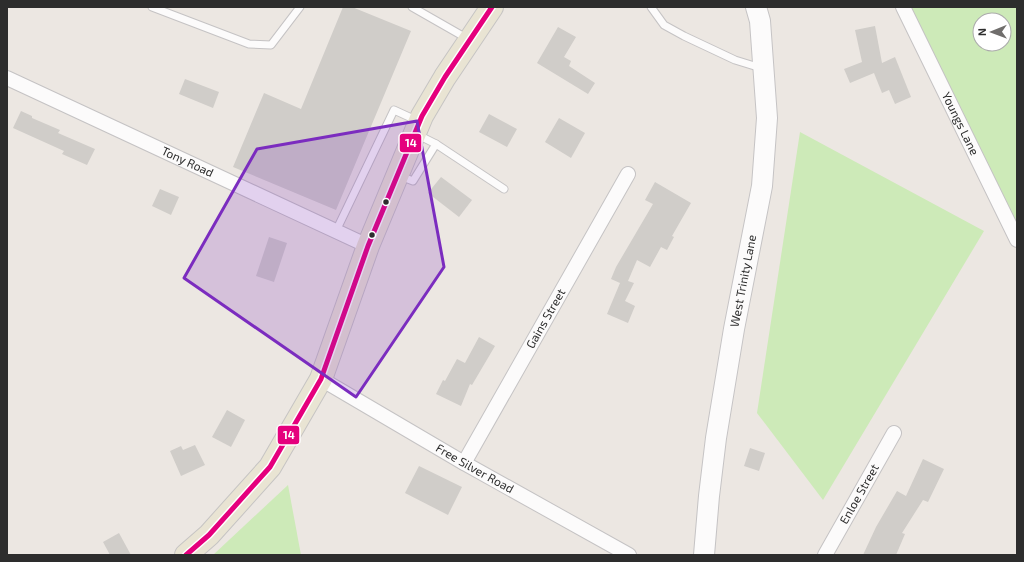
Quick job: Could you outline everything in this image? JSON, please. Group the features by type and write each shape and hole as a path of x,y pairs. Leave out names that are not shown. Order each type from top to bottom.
{"main road":[{"path":"186,555 209,535 270,467 321,379 368,246 418,128 445,77 492,7"},
{"name":"West Trinity Lane","path":"704,555 709,496 734,328 762,186 767,118 760,21 756,7"}],"street":[{"name":"Youngs Lane","path":"903,7 1017,240"},
{"name":"Tony Road","path":"7,78 368,246"},
{"name":"Gains Street","path":"464,463 628,174"},
{"name":"Free Silver Road","path":"321,379 464,463 629,555"},
{"name":"Enloe Street","path":"825,555 894,433"}],"lane":[{"path":"152,7 250,44 271,45 300,7"},
{"path":"412,7 470,40"},
{"path":"652,7 664,25 735,60 763,69"},
{"path":"336,231 394,110 436,144 504,189"},
{"path":"398,175 413,181 436,144"}],"highlighted area":[{"path":"417,121 444,267 356,397 184,278 257,149"}],"green space":[{"path":"904,7 1017,7 1017,240"},
{"path":"800,132 984,231 823,500 757,413"},
{"path":"288,485 301,555 213,555"}],"building":[{"path":"343,7 352,7 411,31 336,210 233,167 264,93 301,109"},
{"path":"875,26 882,63 895,57 911,97 895,104 889,90 882,93 874,73 850,83 844,69 862,62 855,30"},
{"path":"558,27 576,37 564,57 571,61 569,66 595,83 588,94 537,63"},
{"path":"185,79 219,92 213,108 179,94"},
{"path":"21,111 32,116 32,118 60,130 58,133 95,149 87,165 62,154 64,151 13,128"},
{"path":"489,114 517,129 507,147 479,132"},
{"path":"559,118 585,133 571,158 545,142"},
{"path":"441,177 472,200 459,217 428,193"},
{"path":"655,182 691,203 672,236 674,237 667,250 661,247 650,267 637,260 628,281 634,283 625,301 635,306 628,323 607,314 620,283 611,279 616,267 653,204 645,200"},
{"path":"160,189 179,197 171,215 152,206"},
{"path":"269,237 287,243 274,282 256,276"},
{"path":"479,337 495,346 472,385 470,384 461,406 436,394 443,380 445,381 457,359 465,363"},
{"path":"227,410 245,420 231,447 212,437"},
{"path":"195,445 205,465 181,476 170,451 181,446 183,450"},
{"path":"750,448 765,453 759,471 744,466"},
{"path":"923,459 944,469 928,502 923,500 902,533 905,534 896,555 863,555 876,527 897,491 906,496"},
{"path":"419,466 462,487 448,515 405,493"},
{"path":"119,533 131,555 110,555 103,542"}],"transit line":[{"name":"14","path":"186,555 209,535 270,467 321,379 368,246 422,116 445,77 492,7"}]}
